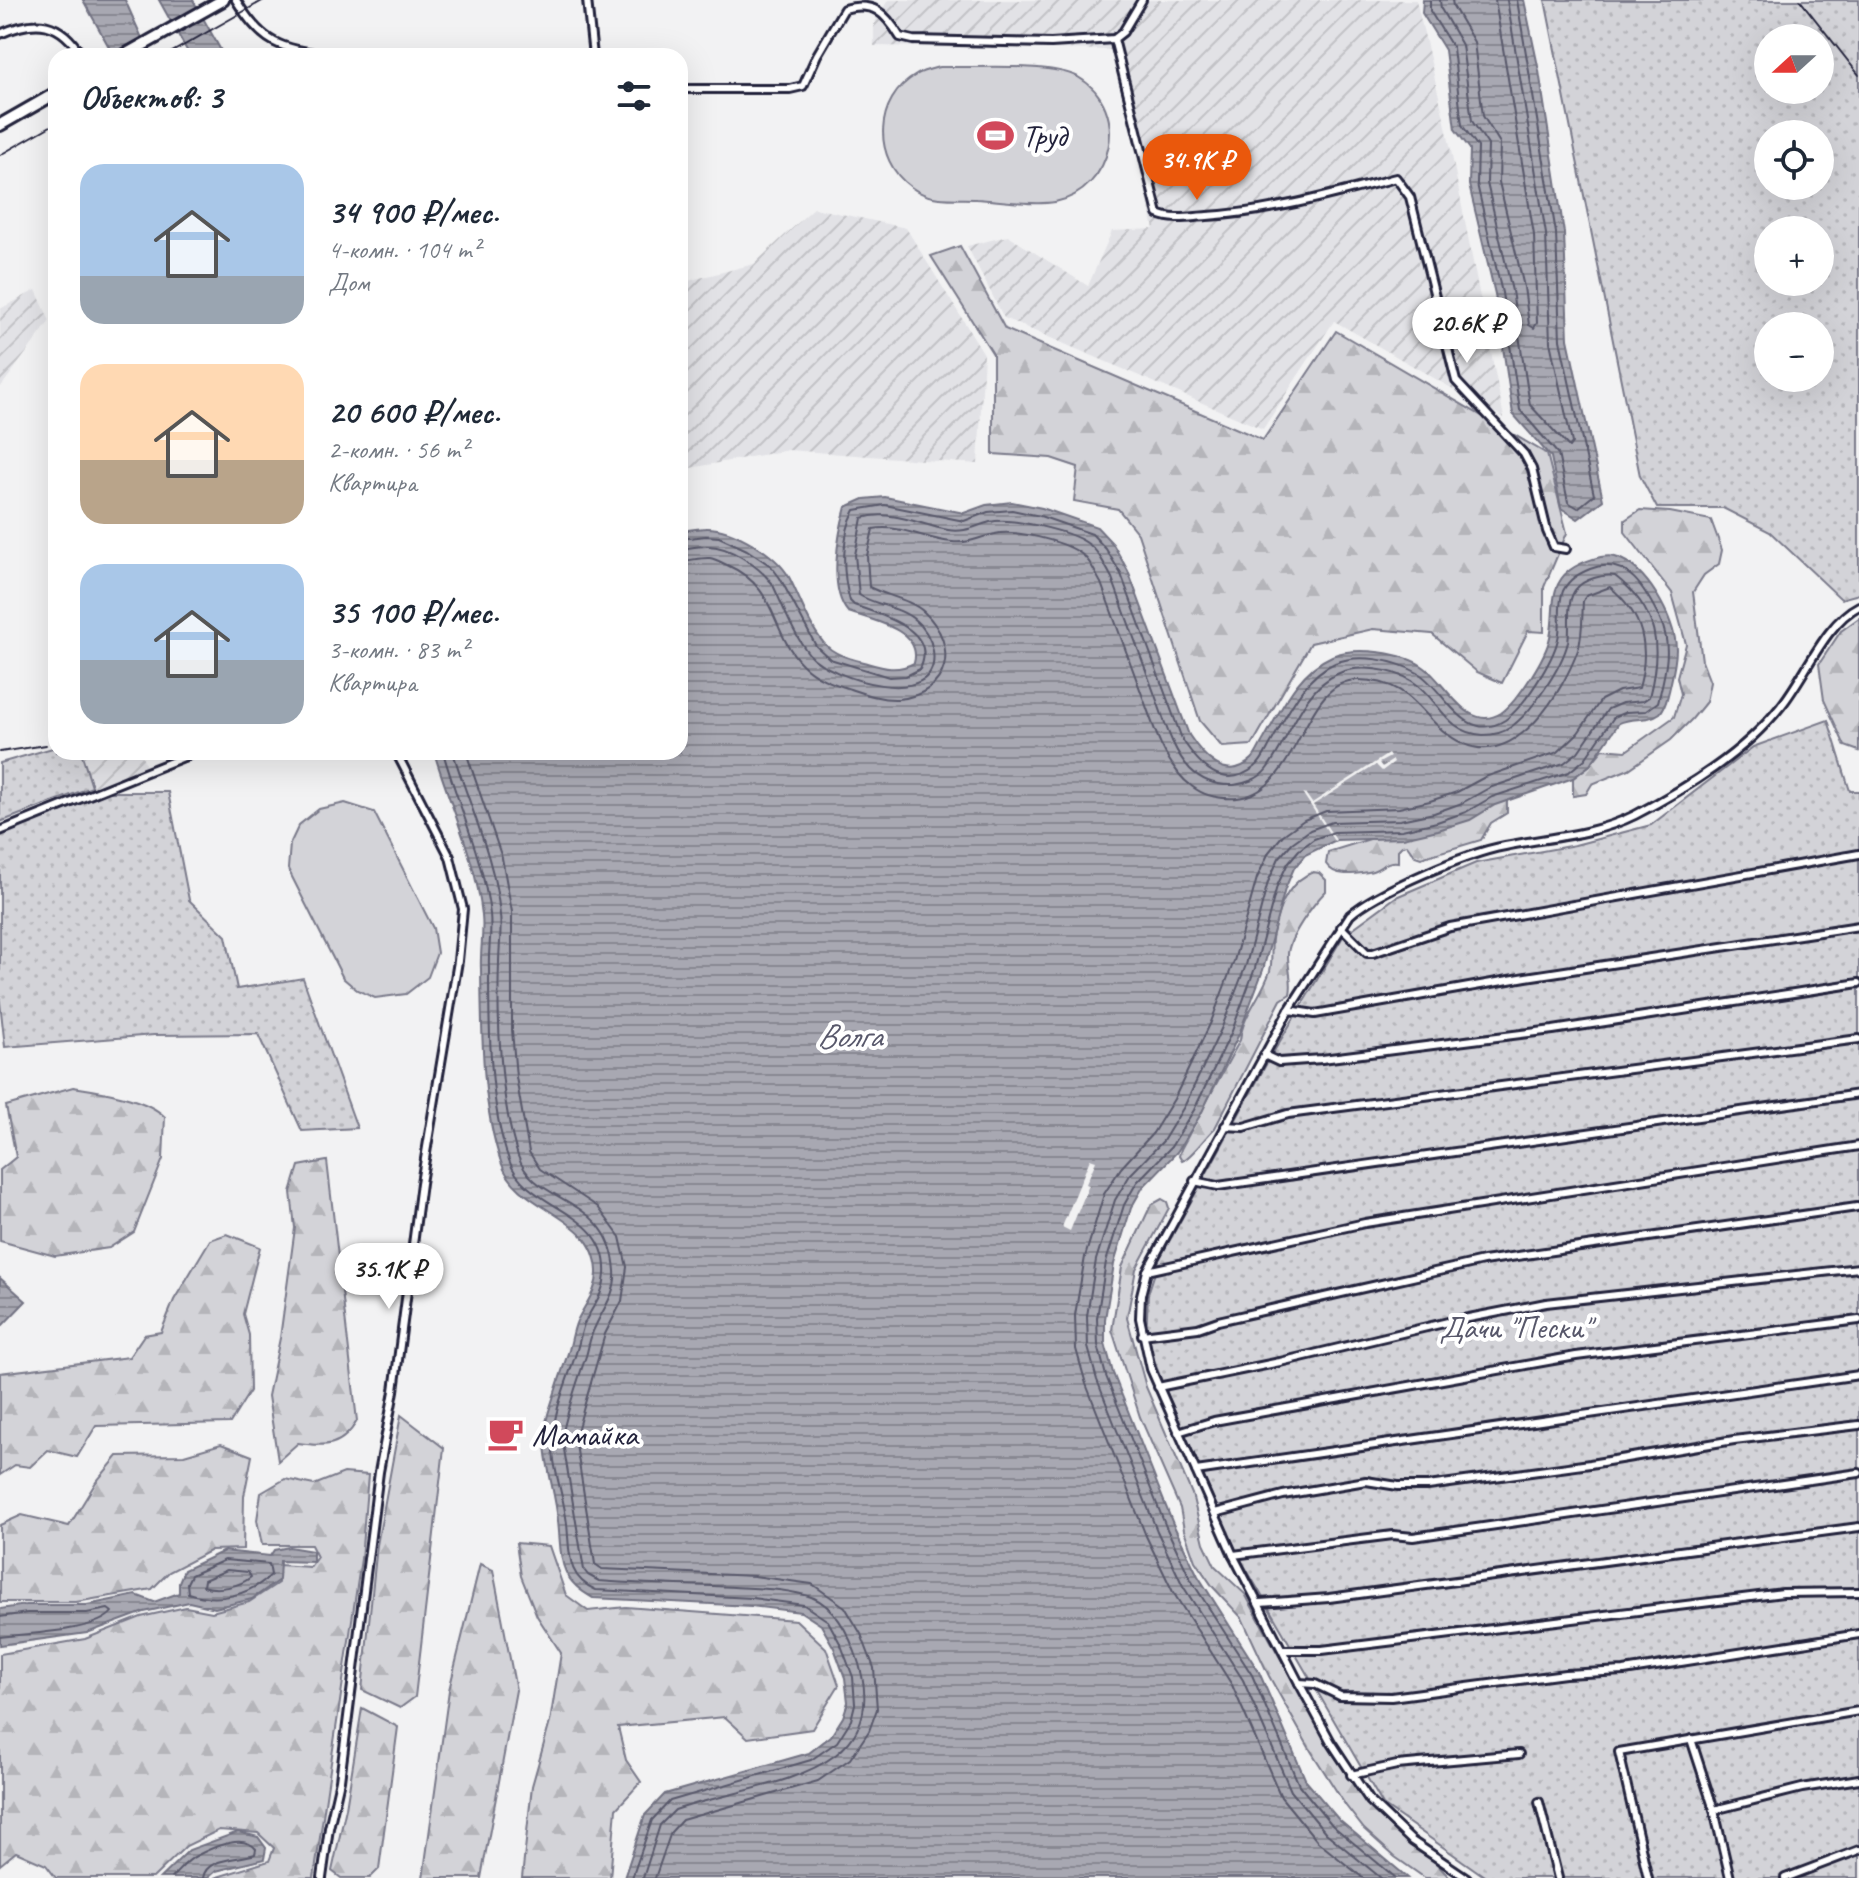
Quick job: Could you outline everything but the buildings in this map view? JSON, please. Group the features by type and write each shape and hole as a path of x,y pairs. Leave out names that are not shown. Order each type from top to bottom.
{"highway":[{"path":"137,48 223,0"},
{"path":"0,125 48,98"}],"street":[{"path":"236,0 257,30 271,42 287,48"},
{"path":"587,0 592,48"},
{"path":"688,89 790,89 803,86 844,9 862,4 887,16 900,37 913,40 1051,43 1114,39 1123,32 1142,0"},
{"path":"0,34 20,25 51,25 64,33 76,48"},
{"path":"1114,39 1158,214 1169,219 1236,215 1295,204 1396,178 1410,197 1456,381 1524,454 1532,469 1554,547 1566,549"},
{"path":"1467,1878 1412,1841 1386,1818 1351,1775 1299,1683 1233,1555 1151,1369 1142,1335 1141,1295 1147,1271 1289,1010 1341,927 1359,907 1457,861 1500,847 1564,838 1612,825 1705,773 1755,736 1783,705 1841,620 1859,606"},
{"path":"0,831 176,760"},
{"path":"322,1878 340,1780 379,1472 394,1391 421,1183 458,961 463,909 450,857 400,760"},
{"path":"1341,927 1367,953 1373,953 1450,927 1859,854"},
{"path":"1289,1010 1315,1014 1526,977 1859,926"},
{"path":"1264,1055 1279,1062 1322,1059 1553,1030 1859,983"},
{"path":"1225,1126 1244,1127 1288,1114 1859,1039"},
{"path":"1194,1181 1218,1186 1859,1094"},
{"path":"1147,1271 1365,1223 1859,1146"},
{"path":"1142,1335 1198,1328 1365,1286 1483,1261 1857,1207"},
{"path":"1158,1387 1546,1303 1859,1268"},
{"path":"1178,1432 1214,1421 1576,1356 1859,1320"},
{"path":"1196,1471 1859,1375"},
{"path":"1215,1513 1283,1495 1366,1481 1398,1486 1428,1486 1734,1440 1859,1425"},
{"path":"1233,1555 1393,1535 1413,1537 1859,1473"},
{"path":"1260,1603 1329,1598 1859,1527"},
{"path":"1283,1650 1322,1650 1783,1593 1859,1592"},
{"path":"1299,1683 1315,1684 1340,1696 1391,1697 1565,1674 1624,1671 1859,1634"},
{"path":"1648,1878 1619,1752 1859,1711"},
{"path":"1691,1739 1714,1810 1730,1878"},
{"path":"1351,1775 1397,1765 1519,1754"},
{"path":"1714,1810 1802,1788 1859,1779"},
{"path":"1539,1802 1558,1878"},
{"path":"1785,1878 1859,1850"},
{"path":"1811,1869 1819,1878"}],"shaded area":[{"path":"888,0 1416,0 1446,126 1504,418 1334,321 1263,429 1004,318 967,246 1008,236 1088,286 1112,231 1154,229 1114,50 874,46 874,24"},
{"path":"814,208 906,228 984,354 978,464 788,450 688,469 688,281 754,264"},
{"path":"36,290 48,324 0,388 0,309"},
{"path":"84,760 144,760 146,767 92,787"}],"green space":[{"path":"1545,0 1859,0 1859,594 1841,599 1770,532 1723,508 1657,508 1640,476"},
{"name":"Труд","path":"939,67 1049,69 1078,77 1095,91 1105,108 1110,127 1102,166 1091,182 1075,195 1046,203 943,198 927,196 911,187 889,161 884,146 886,114 902,86 918,74"},
{"path":"960,246 1005,329 1263,440 1336,331 1547,454 1567,533 1544,587 1544,632 1528,631 1502,683 1477,672 1432,634 1373,629 1311,643 1252,745 1222,747 1200,721 1138,534 1118,509 1074,501 1078,467 1051,458 993,454 993,354 931,256"},
{"path":"1640,510 1711,520 1722,550 1719,564 1704,575 1693,592 1702,661 1710,682 1706,702 1671,740 1629,769 1592,784 1586,794 1573,796 1573,778 1590,765 1603,749 1626,751 1674,717 1681,694 1677,677 1686,644 1672,593 1625,532 1625,520"},
{"path":"1859,618 1859,751 1845,746 1824,700 1819,664 1841,631"},
{"name":"Дачи \"Пески\"","path":"1828,720 1850,791 1859,791 1859,1878 1487,1878 1383,1805 1237,1553 1162,1382 1146,1338 1148,1294 1159,1260 1268,1061 1344,935 1396,897 1476,863 1575,845 1651,825 1753,747"},
{"path":"48,749 48,760 84,760 92,787 0,822 0,763"},
{"path":"108,792 168,792 189,900 226,936 237,989 303,978 357,1128 302,1131 258,1034 154,1035 5,1047 0,1002 0,834"},
{"path":"1507,800 1507,813 1491,823 1481,840 1421,858 1415,856 1407,845 1402,846 1398,850 1398,862 1368,872 1340,873 1326,864 1328,852 1373,838 1385,838"},
{"path":"345,803 374,812 433,928 437,953 428,977 406,994 375,998 357,990 343,978 288,869 290,844 299,825 319,809"},
{"path":"1313,872 1326,880 1326,891 1292,940 1288,961 1290,994 1281,1000 1215,1128 1182,1161 1179,1156 1181,1149 1240,1040 1245,1022 1267,980 1273,933 1282,905 1297,882"},
{"path":"73,1087 135,1100 165,1117 163,1159 134,1232 109,1248 55,1256 0,1241 0,1170 16,1157 6,1106"},
{"path":"327,1161 357,1421 339,1440 325,1445 298,1443 278,1461 268,1396 280,1338 295,1228 291,1192 299,1166"},
{"path":"1162,1199 1169,1208 1136,1269 1127,1318 1146,1387 1192,1494 1204,1543 1215,1566 1245,1594 1333,1754 1361,1796 1396,1833 1432,1859 1450,1878 1425,1878 1395,1857 1364,1829 1311,1751 1269,1676 1242,1618 1213,1587 1195,1561 1180,1508 1140,1417 1112,1330 1122,1267 1151,1205"},
{"path":"227,1234 260,1247 243,1314 249,1335 250,1391 230,1423 96,1426 77,1457 48,1450 30,1467 15,1465 0,1475 0,1373 129,1357 144,1335 161,1332 174,1300 210,1240"},
{"path":"401,1415 444,1448 415,1697 400,1708 362,1690 377,1545"},
{"path":"221,1444 252,1456 244,1496 243,1549 211,1550 169,1572 152,1589 76,1602 0,1602 0,1525 22,1515 69,1526 96,1482 118,1456 184,1455"},
{"path":"344,1473 368,1475 361,1559 314,1878 214,1878 269,1861 274,1848 258,1833 219,1830 186,1846 153,1878 56,1878 46,1865 16,1852 0,1865 0,1654 85,1639 141,1617 186,1607 212,1612 249,1602 278,1583 279,1565 310,1567 317,1557 311,1545 262,1545 257,1520 261,1493 285,1479 314,1485"},
{"path":"516,1543 549,1546 566,1595 588,1611 626,1607 796,1620 826,1648 839,1685 812,1729 748,1738 725,1717 618,1727 626,1760 641,1782 616,1809 610,1878 522,1878 532,1786 550,1722 561,1653 537,1616 521,1576"},
{"path":"480,1564 493,1570 516,1690 481,1878 423,1878 449,1690"},
{"path":"362,1708 398,1727 379,1869 370,1878 341,1878 332,1871"}],"water":[{"path":"83,0 125,0 146,48 110,48"},
{"path":"159,0 193,0 220,48 186,48"},
{"path":"1423,0 1524,0 1539,71 1564,233 1568,339 1603,500 1578,519 1561,508 1551,457 1513,414 1495,294 1469,185 1470,149 1455,129 1445,50 1422,13"},
{"name":"Волга","path":"885,497 964,513 986,505 1012,502 1042,508 1097,527 1113,544 1128,571 1189,735 1208,758 1224,768 1233,769 1252,759 1300,681 1320,663 1342,653 1379,652 1416,662 1433,675 1468,712 1489,718 1501,713 1523,689 1543,656 1552,628 1558,584 1570,570 1592,559 1615,557 1637,570 1657,595 1671,623 1675,637 1675,660 1662,711 1650,718 1619,723 1590,765 1573,778 1495,805 1470,820 1438,830 1403,838 1336,840 1305,855 1294,868 1285,889 1263,970 1239,1034 1201,1114 1177,1152 1143,1187 1131,1208 1114,1264 1105,1319 1105,1343 1113,1373 1173,1524 1198,1576 1259,1672 1306,1781 1339,1820 1408,1878 624,1878 645,1815 665,1794 809,1753 831,1736 843,1717 848,1702 845,1678 821,1625 801,1612 751,1606 593,1598 581,1591 567,1575 561,1556 545,1427 576,1324 593,1291 597,1271 593,1252 583,1237 510,1179 494,1140 484,1067 479,894 437,760 688,760 688,530 704,528 729,532 764,551 783,568 818,635 837,653 885,668 902,668 914,663 915,652 903,634 882,623 848,612 838,590 836,561 846,507 864,499"},
{"path":"0,1278 26,1301 0,1328"},
{"path":"289,1547 313,1551 313,1562 280,1561 279,1580 252,1599 215,1608 189,1602 144,1612 87,1633 0,1645 0,1609 26,1605 87,1605 136,1595 154,1602 179,1593 184,1570 224,1551 270,1556 274,1550"},
{"path":"238,1832 258,1837 266,1848 264,1859 216,1871 208,1878 160,1878 189,1850"}],"pier":[{"path":"1388,754 1390,757 1379,763 1382,767 1394,762 1382,771 1376,765 1313,805 1334,841 1303,794 1312,803"},
{"path":"1090,1159 1096,1161 1070,1231 1062,1227"}],"railway":[{"path":"179,48 264,0"},
{"path":"1800,0 1859,75"},
{"path":"0,155 48,128"},
{"path":"0,752 46,745"}],"place":[{"name":"Труд","path":"996,135"},
{"name":"Мамайка","path":"506,1434"}]}
